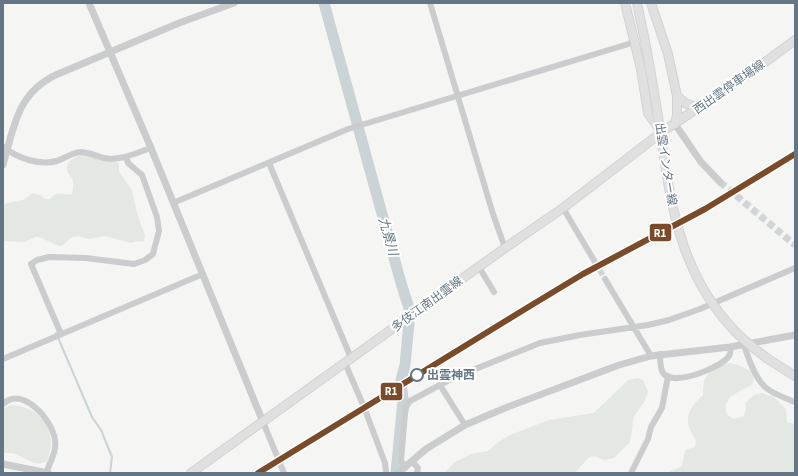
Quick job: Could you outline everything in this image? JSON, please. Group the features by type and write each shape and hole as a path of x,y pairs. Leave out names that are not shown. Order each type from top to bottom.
{"main road":[{"path":"625,3 635,42 648,113 662,132"},
{"name":"出雲インター線","path":"637,3 647,51 674,212 681,240 692,267 720,314 744,340 768,359 795,376"},
{"path":"651,3 668,54 677,96 677,115 675,124"},
{"name":"西出雲停車場線","path":"662,132 760,66 795,40"},
{"path":"677,96 685,103 698,108"},
{"name":"多伎江南出雲線","path":"191,473 563,208 662,132"}],"street":[{"path":"89,3 151,148 284,473"},
{"path":"3,165 5,148 18,113 27,98 37,86 51,77 109,52 179,23 234,3"},
{"path":"430,3 493,214 505,248"},
{"path":"173,203 352,128 635,42"},
{"path":"675,124 701,162 720,182"},
{"path":"5,148 13,154 35,162 50,162 80,152 113,159 126,157 151,148"},
{"path":"61,334 30,264 49,257 86,258 134,264 145,260 155,251 159,231 153,202 142,175 128,163 126,157"},
{"path":"269,163 348,361 385,463 386,473"},
{"path":"563,208 595,262"},
{"path":"479,267 494,292"},
{"path":"404,468 400,460 406,407 410,402 440,385 540,343 580,334 634,327 669,320 700,309 795,268"},
{"path":"3,359 203,274"},
{"path":"605,279 652,356"},
{"path":"398,473 426,449 465,425 619,364 660,354 730,347 795,335"},
{"path":"744,345 751,366 764,386 795,402"},
{"path":"660,354 662,370 665,375 686,377 701,374 728,358 731,353 730,347"},
{"path":"631,473 648,439 651,427 662,408 668,376"},
{"path":"440,385 465,425"},
{"path":"3,404 7,400 13,398 26,400 44,416 51,425 55,440 55,450 47,473 3,464"},
{"path":"412,461 418,468 417,473"}],"shaded area":[{"path":"83,154 119,163 119,172 132,190 137,213 145,236 144,241 131,243 105,236 89,239 78,236 72,237 63,245 59,246 39,237 35,237 25,242 3,241 3,205 23,199 33,193 40,195 45,199 50,199 56,194 72,194 73,182 68,173 67,166 71,160"},
{"path":"729,363 751,371 754,380 752,385 734,394 729,399 726,405 727,415 734,419 744,416 746,407 745,403 754,395 762,393 774,397 786,409 787,422 795,424 795,473 667,473 682,466 685,450 695,447 696,440 689,427 688,416 693,406 703,395 705,379 715,369"},
{"path":"638,378 643,380 648,391 645,401 634,416 630,442 614,458 604,460 594,456 588,458 575,473 444,473 455,462 471,454 488,451 510,435 549,420 594,413 628,380"},
{"path":"10,405 32,411 43,420 50,434 51,442 47,461 43,463 34,463 13,453 3,453 3,409"}],"waterway":[{"name":"九景川","path":"324,3 409,308 405,365 401,380 403,400 396,473"},
{"path":"56,333 92,417 101,430 112,457 110,473"}],"tunnel":[{"path":"720,182 795,245"},
{"path":"595,262 605,279"}],"transit line":[{"name":"R1","path":"258,473 583,274 705,209 795,154"}],"place":[{"name":"出雲神西","path":"417,375"}]}
